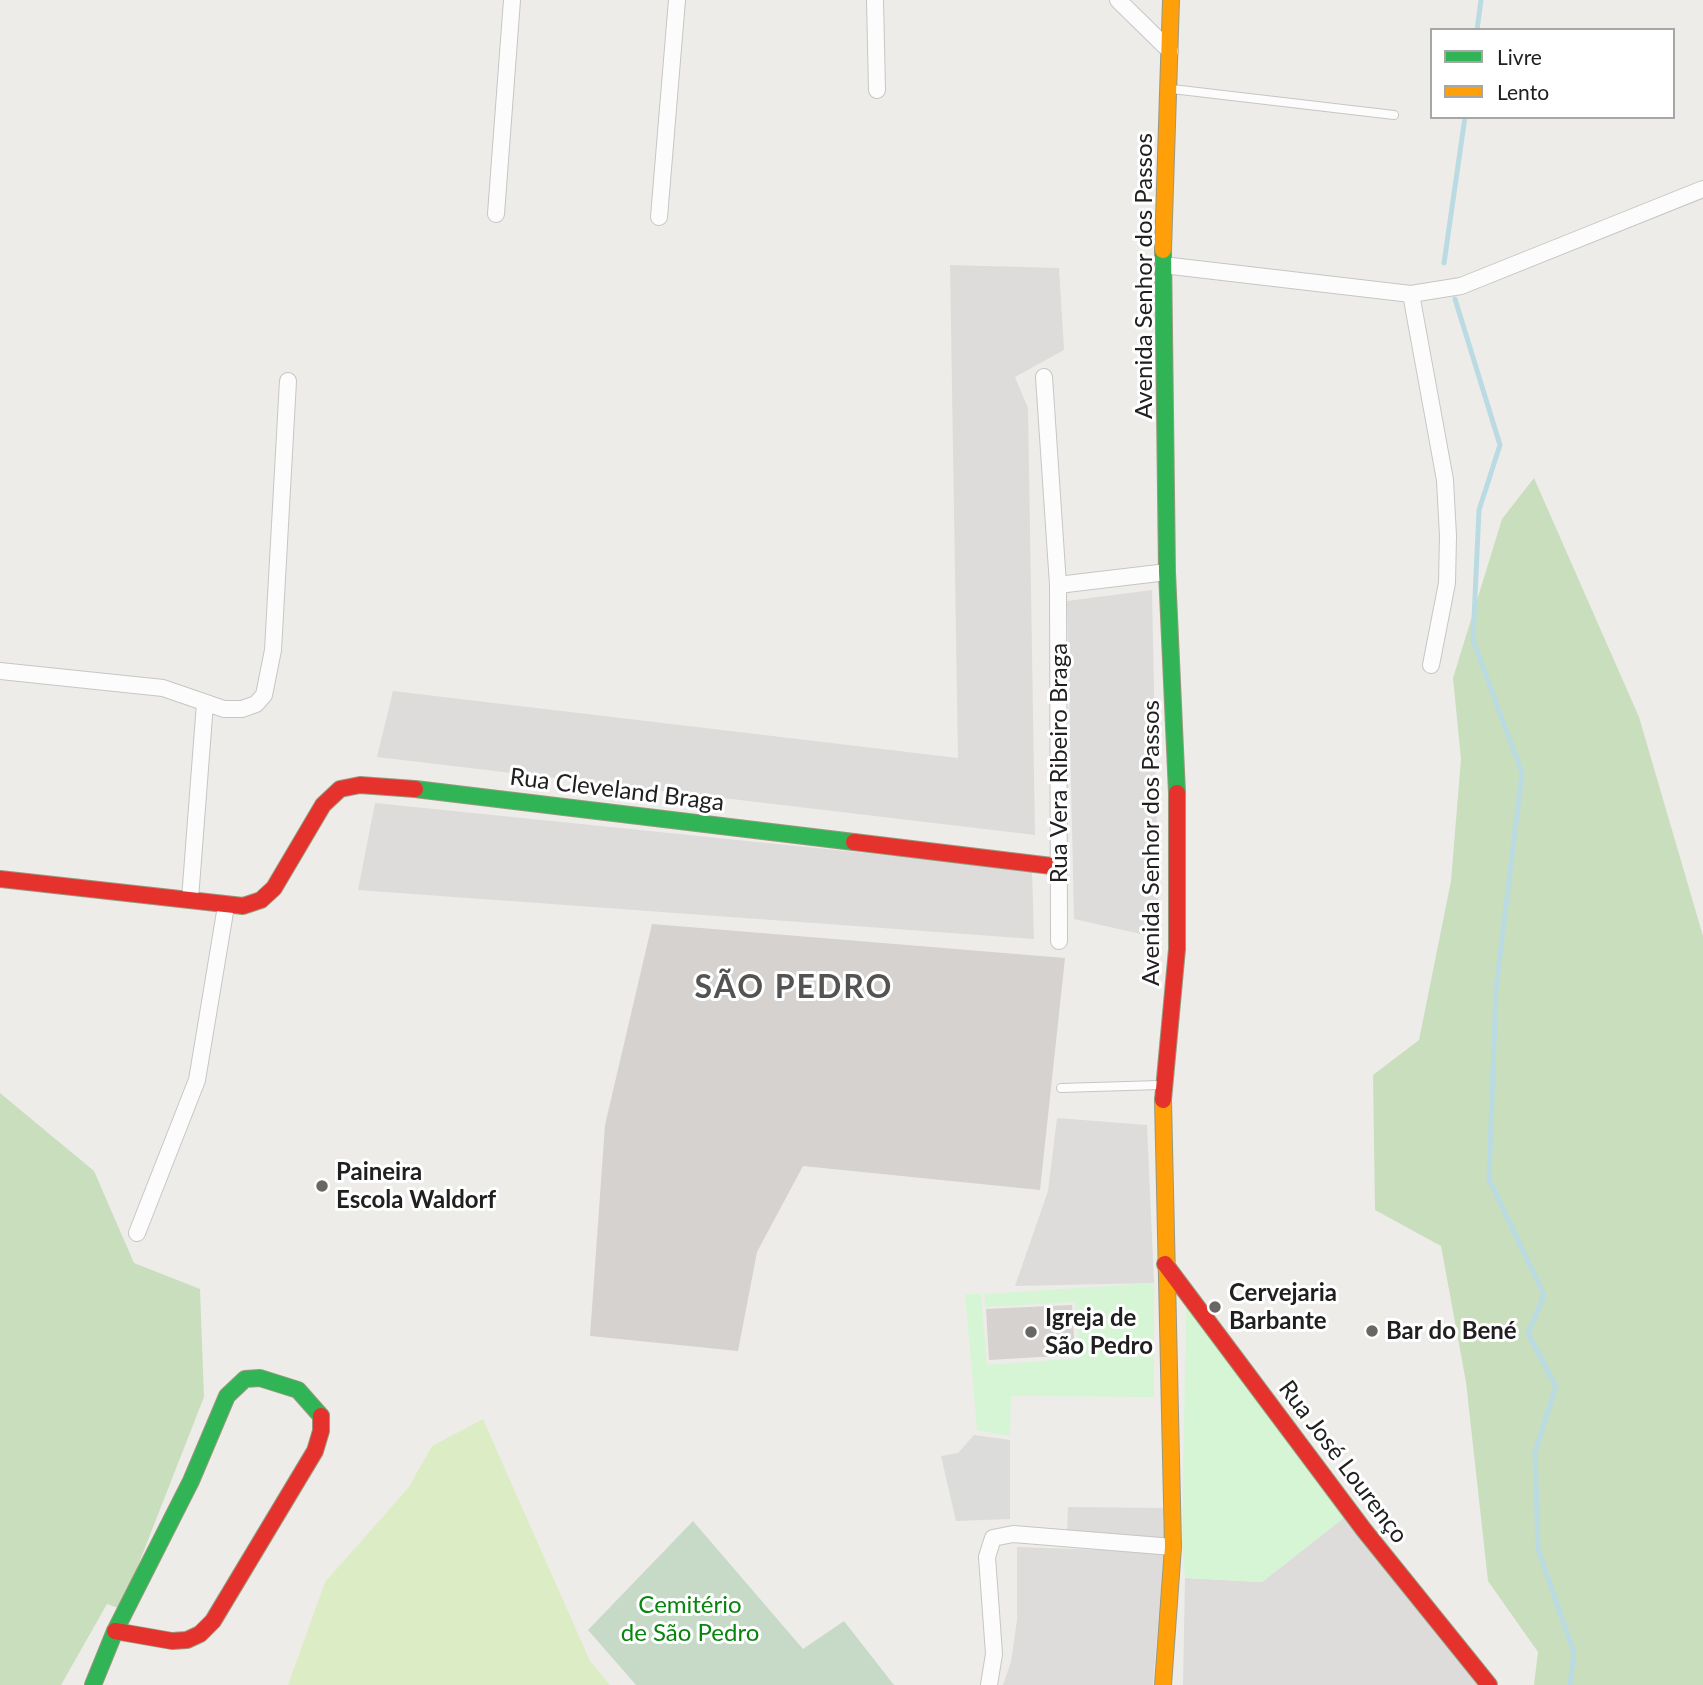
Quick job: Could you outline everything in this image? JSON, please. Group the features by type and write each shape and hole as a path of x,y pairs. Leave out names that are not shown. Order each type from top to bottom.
{"street":[{"path":"496,214 512,0"},
{"path":"659,218 677,0"},
{"path":"875,0 877,90"},
{"path":"1118,0 1170,51"},
{"name":"Avenida Senhor dos Passos","path":"1163,1685 1172,1547 1163,1085 1178,949 1177,796 1167,572 1163,265 1171,0"},
{"path":"1163,265 1412,294 1461,286 1703,189"},
{"path":"1412,294 1445,480 1447,583 1430,665"},
{"name":"Rua Vera Ribeiro Braga","path":"1044,377 1058,585 1059,941"},
{"path":"0,671 163,688 224,709 242,709 256,704 264,695 270,677 288,381"},
{"path":"1058,585 1167,572"},
{"path":"190,899 205,704"},
{"name":"Rua Cleveland Braga","path":"226,906 243,906 261,900 288,868 323,804 340,789 360,785 432,790 1060,867"},
{"path":"0,879 190,899 226,906 197,1080 137,1233"},
{"name":"Rua José Lourenço","path":"1165,1264 1364,1530 1489,1685"},
{"path":"93,1685 115,1632 171,1524 227,1395 235,1385 253,1378 279,1382 298,1390 321,1415 321,1431 315,1451 265,1539 213,1621 200,1634 187,1640 163,1640 115,1632"},
{"path":"989,1685 994,1654 987,1557 993,1538 1013,1534 1172,1547"}],"lane":[{"path":"1169,88 1394,115"},
{"path":"1061,1088 1163,1085"}],"shaded area":[{"path":"950,265 1059,268 1064,350 1015,377 1028,408 1035,835 377,757 393,691 958,758"},
{"path":"1152,590 1159,938 1074,919 1067,601"},
{"path":"375,803 1032,870 1034,939 358,890"},
{"path":"1057,1118 1147,1125 1154,1283 1015,1286 1048,1191"},
{"path":"974,1435 1010,1440 1010,1519 956,1521 941,1456 958,1453"},
{"path":"1068,1507 1163,1508 1164,1538 1067,1534"},
{"path":"1346,1516 1480,1685 1183,1685 1185,1578 1262,1582"},
{"path":"1017,1547 1164,1552 1153,1685 1003,1685 1011,1662 1017,1620"}],"green space":[{"path":"1534,478 1639,717 1703,936 1703,1685 1534,1685 1538,1652 1488,1581 1466,1382 1441,1246 1375,1210 1373,1075 1419,1040 1451,881 1461,759 1453,678 1502,519"},
{"path":"0,1093 94,1171 134,1263 200,1289 204,1397 121,1609 107,1604 61,1685 0,1685"},
{"path":"1154,1283 1154,1397 1011,1396 1010,1436 977,1430 965,1294 981,1294 987,1365 1080,1358 1075,1302 986,1307 984,1294"},
{"path":"1186,1307 1346,1516 1262,1582 1185,1578 1182,1542"},
{"path":"483,1419 590,1661 610,1685 288,1685 325,1582 408,1488 432,1446"},
{"name":"Cemitério de São Pedro","path":"693,1521 803,1649 844,1621 894,1685 636,1685 588,1630"}],"building":[{"path":"652,924 1065,958 1040,1190 803,1166 757,1252 738,1351 590,1336 605,1125"},
{"name":"Igreja de São Pedro","path":"1072,1305 1075,1355 989,1360 986,1309"}],"waterway":[{"path":"1477,28 1481,0"},
{"path":"1444,263 1465,119"},
{"path":"1455,299 1500,445 1479,510 1473,640 1522,773 1496,989 1489,1179 1544,1295 1528,1334 1556,1386 1535,1452 1538,1549 1574,1653 1570,1685"}],"traffic: fast":[{"path":"1163,250 1167,572 1177,793"},
{"path":"415,789 854,842"},
{"path":"93,1685 115,1631 191,1481 227,1396 245,1379 260,1378 298,1390 321,1416"}],"traffic: slow":[{"path":"1163,250 1171,0"},
{"path":"1163,1100 1173,1547 1163,1685"}],"traffic: jam":[{"path":"0,879 243,906 261,900 274,888 323,805 340,789 360,785 415,789"},
{"path":"1163,1100 1177,949 1177,793"},
{"path":"854,842 1060,867"},
{"path":"1165,1264 1364,1530 1489,1685"},
{"path":"115,1631 172,1641 187,1640 200,1634 213,1621 315,1451 321,1431 321,1416"}],"place":[{"name":"Paineira Escola Waldorf","path":"322,1186"},
{"name":"Cervejaria Barbante","path":"1215,1307"},
{"name":"Bar do Bené","path":"1372,1331"},
{"name":"Igreja de São Pedro","path":"1031,1332"}],"district":[{"name":"SÃO PEDRO","path":"794,988"}]}
